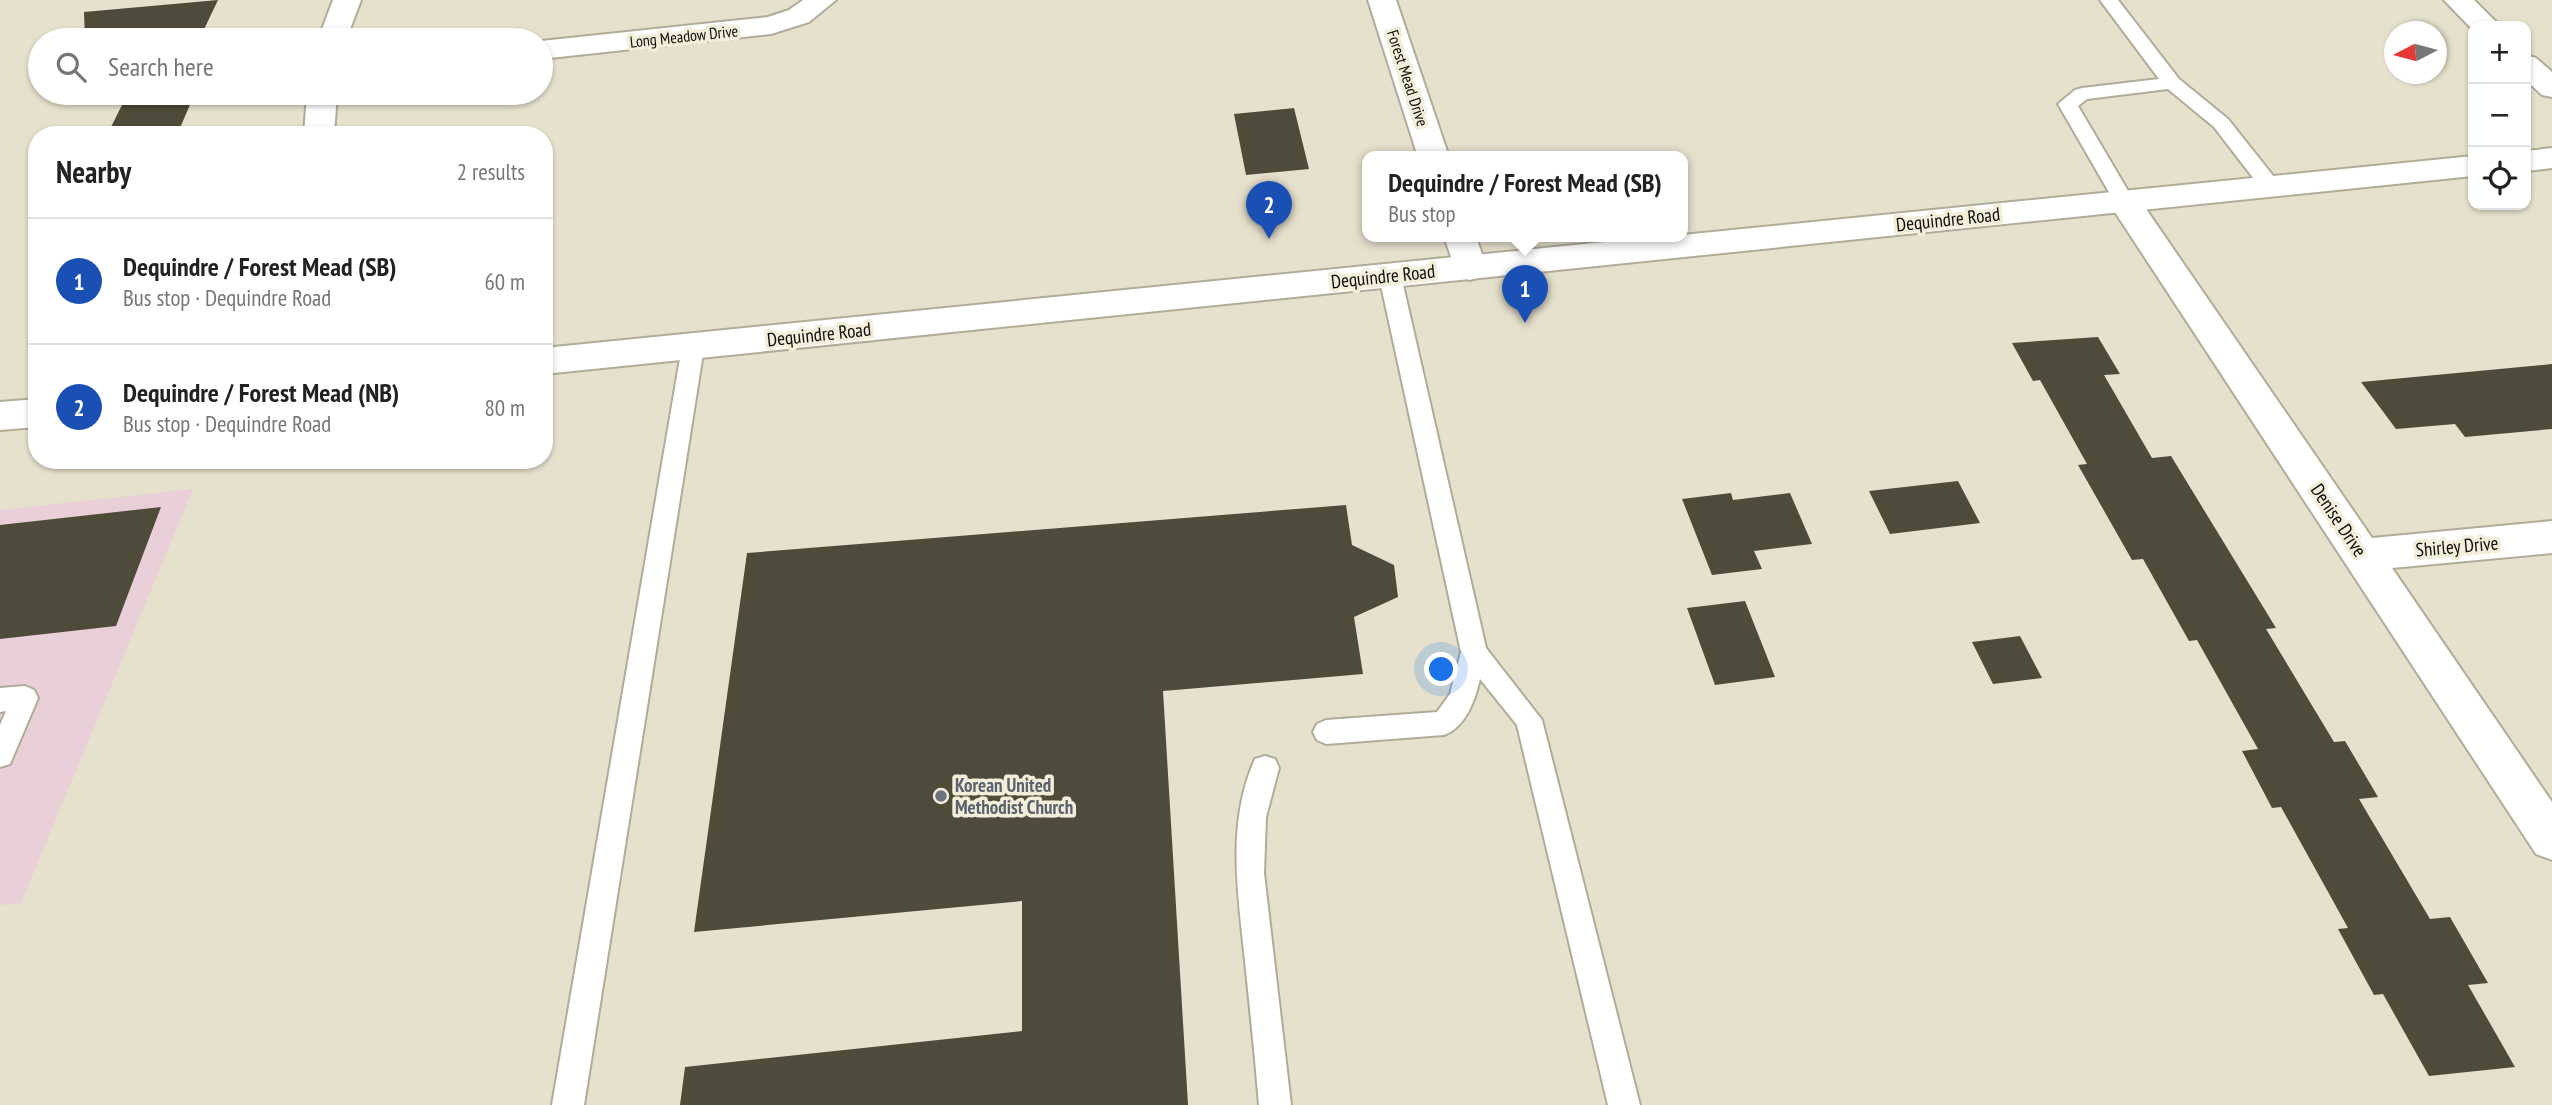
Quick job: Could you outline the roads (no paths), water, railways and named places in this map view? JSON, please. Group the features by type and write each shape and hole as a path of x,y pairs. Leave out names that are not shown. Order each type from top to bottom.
{"main road":[{"path":"336,28 347,0"},
{"name":"Long Meadow Drive","path":"553,49 771,25 799,16 822,0"},
{"name":"Forest Mead Drive","path":"1381,0 1432,151"},
{"path":"2458,0 2481,21"},
{"path":"2531,69 2552,88"},
{"path":"320,126 321,105"},
{"path":"2531,160 2552,158"},
{"name":"Dequindre Road","path":"1688,235 2124,201 2468,167"},
{"name":"Denise Drive","path":"2124,201 2552,839"},
{"name":"Dequindre Road","path":"553,360 1390,276 1465,253 1604,242"},
{"path":"0,416 28,414"},
{"name":"Shirley Drive","path":"2363,555 2552,537"}],"lane":[{"path":"2109,0 2172,83 2221,123 2271,187"},
{"path":"2124,201 2068,104 2082,94 2172,83"},
{"path":"1390,276 1474,652 1529,720 1624,1105"},
{"path":"568,1105 694,346"},
{"path":"1326,732 1444,723 1462,699 1474,652"},
{"path":"0,700 25,698 0,755"},
{"path":"1265,768 1252,817 1250,873 1275,1105"}],"place":[{"name":"Dequindre / Forest Mead (NB)","path":"1269,239"},
{"name":"Dequindre / Forest Mead (SB)","path":"1525,323"},
{"name":"Korean United Methodist Church","path":"941,796"}]}
